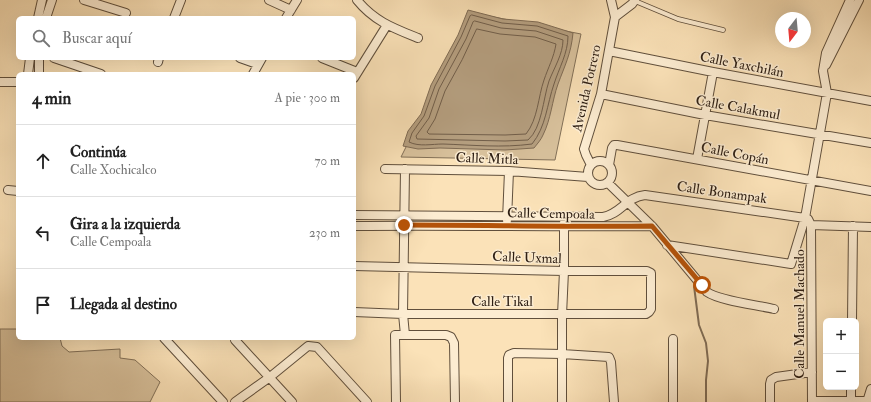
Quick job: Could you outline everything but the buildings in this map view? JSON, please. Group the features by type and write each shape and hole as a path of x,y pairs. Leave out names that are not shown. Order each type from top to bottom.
{"street":[{"path":"38,16 42,0"},
{"path":"47,16 52,0"},
{"path":"84,0 126,13"},
{"path":"175,16 181,0"},
{"path":"269,0 291,10"},
{"path":"287,16 297,0"},
{"path":"357,0 378,21 418,38"},
{"name":"Avenida Potrero","path":"591,165 584,148 601,94 609,51 615,17 611,0"},
{"path":"615,17 635,0"},
{"path":"667,245 791,264 805,218 827,93 823,71 855,0"},
{"path":"356,75 387,25"},
{"name":"Calle Yaxchilán","path":"609,51 871,101"},
{"path":"28,72 30,60"},
{"path":"39,60 39,72"},
{"path":"60,60 95,72"},
{"path":"326,60 350,72"},
{"path":"254,72 260,61"},
{"path":"697,159 713,72"},
{"path":"0,82 16,82"},
{"name":"Calle Calakmul","path":"601,94 871,143"},
{"name":"Calle Copán","path":"608,165 612,148 616,145 871,190"},
{"path":"601,161 608,165 611,168 612,175 608,183 596,185 591,181 588,177 588,170 591,165 595,162 601,161"},
{"name":"Calle Mitla","path":"385,169 509,171 588,177"},
{"path":"405,169 403,266 403,314 405,334"},
{"path":"508,225 509,171"},
{"path":"608,183 652,226 708,292 712,295 774,309"},
{"path":"8,190 16,191"},
{"name":"Calle Bonampak","path":"627,202 633,197 652,195 805,218"},
{"name":"Calle Cempoala","path":"356,214 564,217 606,216 616,212 627,202"},
{"path":"562,402 564,217"},
{"path":"805,218 808,219 811,225 871,227"},
{"name":"Calle Manuel Machado","path":"811,225 812,402"},
{"name":"Calle Cempoala","path":"356,226 652,226"},
{"path":"852,318 853,226"},
{"name":"Calle Uxmal","path":"356,266 650,272 651,309 649,312"},
{"name":"Calle Tikal","path":"356,312 403,314 562,315 646,314 649,312"},
{"path":"396,402 395,335 405,334 446,335 451,337 454,343 455,402"},
{"path":"673,402 674,339"},
{"path":"166,340 223,402"},
{"path":"236,340 292,402"},
{"path":"235,402 270,377 308,346 313,346 317,347 367,402"},
{"path":"508,402 508,358 510,354 514,353 606,356 610,359 614,402"},
{"path":"770,402 771,380 776,377 812,372"},
{"path":"812,402 867,401 871,389"},
{"path":"851,401 852,390"}],"lane":[{"path":"635,0 678,19 723,30"}],"shaded area":[{"path":"473,13 581,34 555,160 401,157"},
{"path":"0,329 16,329 16,340 60,340 62,346 69,352 120,349 120,358 135,360 160,382 150,402 0,402"}],"water":[{"path":"468,10 503,19 538,22 573,33 569,53 556,90 546,129 534,148 505,150 440,148 418,149 403,146 408,131 421,114 431,85 458,35"}],"waterway":[{"path":"694,286 699,325 706,343 708,361 706,402"}],"route":[{"path":"404,225 508,225 563,227 652,226 702,285"}]}
